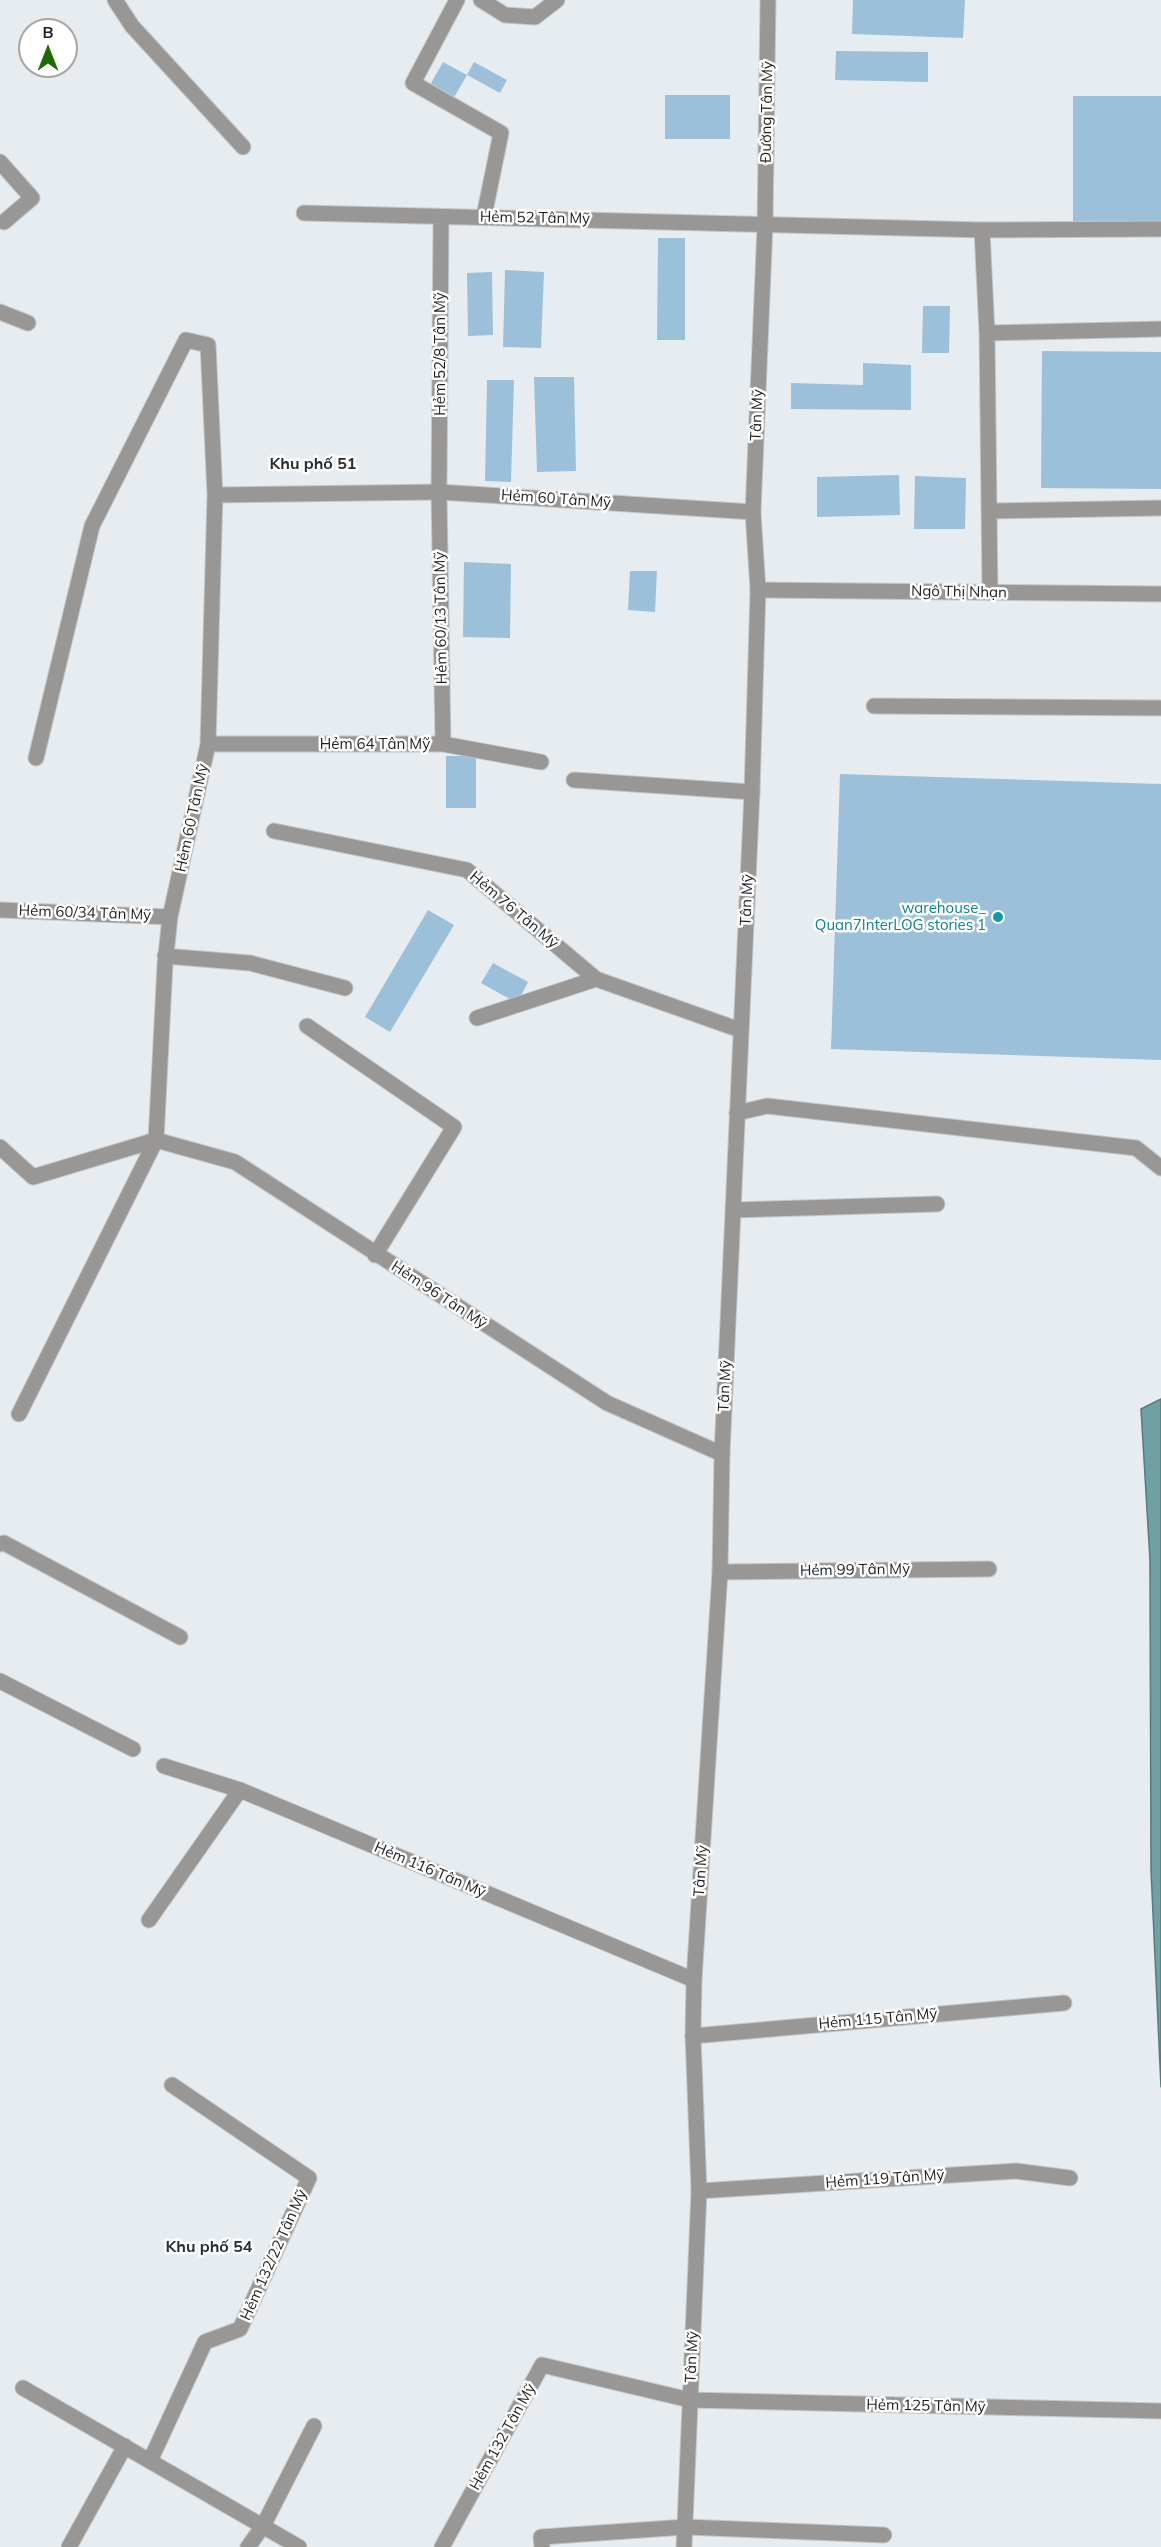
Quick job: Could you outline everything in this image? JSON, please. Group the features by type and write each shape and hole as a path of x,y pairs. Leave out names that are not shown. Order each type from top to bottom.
{"street":[{"path":"115,0 132,26 243,147"},
{"path":"457,0 413,83 501,133 484,216"},
{"path":"481,0 505,15 535,17 557,0"},
{"name":"Đường Tân Mỹ","path":"765,225 768,0"},
{"path":"0,162 32,198 4,222"},
{"name":"Hẻm 52 Tân Mỹ","path":"304,213 982,230 1161,229"},
{"name":"Hẻm 52/8 Tân Mỹ","path":"439,492 441,217"},
{"name":"Tân Mỹ","path":"684,2547 699,2191 693,2036 694,1980 720,1572 722,1454 752,792 758,590 753,512 765,225"},
{"path":"982,230 987,333 990,593"},
{"path":"0,312 28,323"},
{"path":"987,333 1161,329"},
{"name":"Hẻm 60 Tân Mỹ","path":"36,758 92,526 186,340 207,345 215,495 207,744 170,917 165,956 156,1140"},
{"name":"Hẻm 60 Tân Mỹ","path":"215,495 439,492 753,512"},
{"name":"Hẻm 60/13 Tân Mỹ","path":"439,492 443,744"},
{"path":"990,511 1161,508"},
{"name":"Ngô Thị Nhạn","path":"758,590 1161,594"},
{"path":"874,706 1161,708"},
{"name":"Hẻm 64 Tân Mỹ","path":"207,744 443,744 541,762"},
{"path":"573,780 752,792"},
{"name":"Hẻm 76 Tân Mỹ","path":"274,831 467,870 596,979 740,1030"},
{"name":"Hẻm 60/34 Tân Mỹ","path":"0,910 170,917"},
{"path":"165,956 250,963 345,988"},
{"path":"477,1018 596,979"},
{"path":"307,1026 454,1127 375,1255"},
{"path":"737,1113 767,1106 1136,1148 1161,1168"},
{"path":"0,1147 33,1177 156,1140"},
{"path":"19,1414 156,1140"},
{"name":"Hẻm 96 Tân Mỹ","path":"156,1140 235,1162 375,1255 607,1402 722,1454"},
{"path":"734,1210 937,1204"},
{"path":"0,1544 4,1542 180,1637"},
{"name":"Hẻm 99 Tân Mỹ","path":"720,1572 989,1569"},
{"path":"0,1682 133,1749"},
{"name":"Hẻm 116 Tân Mỹ","path":"164,1766 240,1790 694,1980"},
{"path":"149,1920 240,1790"},
{"name":"Hẻm 115 Tân Mỹ","path":"693,2036 1064,2003"},
{"name":"Hẻm 132/22 Tân Mỹ","path":"150,2461 205,2342 240,2329 309,2178 172,2085"},
{"name":"Hẻm 119 Tân Mỹ","path":"699,2191 1016,2170 1070,2178"},
{"name":"Hẻm 132 Tân Mỹ","path":"442,2547 542,2365 690,2400"},
{"path":"23,2388 299,2547"},
{"name":"Hẻm 125 Tân Mỹ","path":"690,2400 1161,2412"},
{"path":"249,2547 263,2526 314,2426"},
{"path":"69,2547 125,2446"},
{"path":"542,2547 541,2537 684,2527 884,2535"}],"water":[{"path":"1161,1399 1161,2087 1151,1870 1150,1560 1141,1409"}],"building":[{"path":"853,0 965,0 963,38 852,34"},
{"path":"836,51 928,52 928,82 835,80"},
{"path":"443,62 467,75 453,99 430,85"},
{"path":"474,62 507,80 500,93 467,75"},
{"path":"665,95 730,95 730,139 665,139"},
{"path":"1073,96 1161,96 1161,222 1073,222"},
{"path":"658,238 685,238 685,340 657,340"},
{"path":"505,270 544,272 541,348 503,347"},
{"path":"492,272 493,335 468,336 467,273"},
{"path":"923,306 950,306 949,353 922,353"},
{"path":"1042,351 1161,352 1161,489 1041,488"},
{"path":"863,363 911,365 911,410 791,409 791,383 863,385"},
{"path":"534,377 574,377 576,471 537,472"},
{"path":"487,380 514,380 511,482 485,481"},
{"path":"899,475 900,515 817,517 817,477"},
{"path":"915,476 966,478 965,529 914,529"},
{"path":"464,562 511,564 510,638 463,637"},
{"path":"630,571 657,571 655,612 628,610"},
{"path":"446,756 476,756 476,808 446,808"},
{"name":"warehouse_ Quan7InterLOG stories 1","path":"840,774 1161,784 1161,1060 831,1049"},
{"path":"428,910 454,925 390,1032 365,1017"},
{"path":"493,963 528,982 517,1003 481,983"}],"place":[{"name":"warehouse_ Quan7InterLOG stories 1","path":"998,917"}],"district":[{"name":"Khu phố 51","path":"313,464"},
{"name":"Khu phố 54","path":"209,2247"}]}
